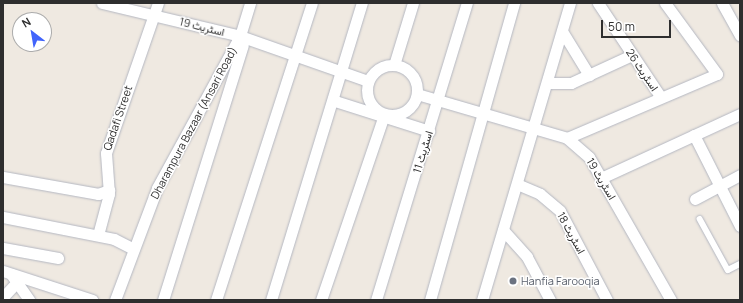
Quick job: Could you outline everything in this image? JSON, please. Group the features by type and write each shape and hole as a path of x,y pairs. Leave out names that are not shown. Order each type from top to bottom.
{"street":[{"name":"اسٹریٹ 19","path":"102,3 118,5 242,37 295,58 368,81"},
{"name":"Qadafi Street","path":"98,235 108,190 106,153 158,3"},
{"path":"163,300 242,37 250,3"},
{"path":"216,300 312,3"},
{"path":"271,300 335,101 362,3"},
{"path":"394,65 413,3"},
{"name":"اسٹریٹ 11","path":"376,300 439,102 467,3"},
{"path":"430,300 514,3"},
{"path":"482,300 535,128 570,3"},
{"name":"اسٹریٹ 26","path":"598,3 660,96"},
{"path":"567,138 660,96 717,74 665,3"},
{"path":"722,3 740,35"},
{"path":"562,31 589,75"},
{"name":"Dharampura Bazaar (Ansari Road)","path":"115,300 157,188 242,37"},
{"path":"547,83 571,83 632,55"},
{"path":"394,65 414,78 417,94 408,108 384,115 368,97 368,81 378,69 394,65"},
{"name":"اسٹریٹ 19","path":"417,94 482,116 535,128 567,138 589,157 671,300"},
{"path":"335,101 384,115 429,131"},
{"path":"601,178 740,114"},
{"path":"321,300 384,115"},
{"path":"694,135 740,226"},
{"path":"695,199 740,175"},
{"path":"3,177 98,194 108,190"},
{"name":"اسٹریٹ 18","path":"517,184 540,194 560,211 608,300"},
{"path":"3,217 98,235 134,249"},
{"path":"503,230 520,246 548,297 536,300"},
{"path":"3,248 58,258"},
{"path":"3,297 13,276"},
{"path":"13,276 29,300"},
{"path":"13,276 92,300"}],"lane":[{"path":"700,219 728,270 740,264"}],"place":[{"name":"Hanfia Farooqia","path":"513,281"}]}
